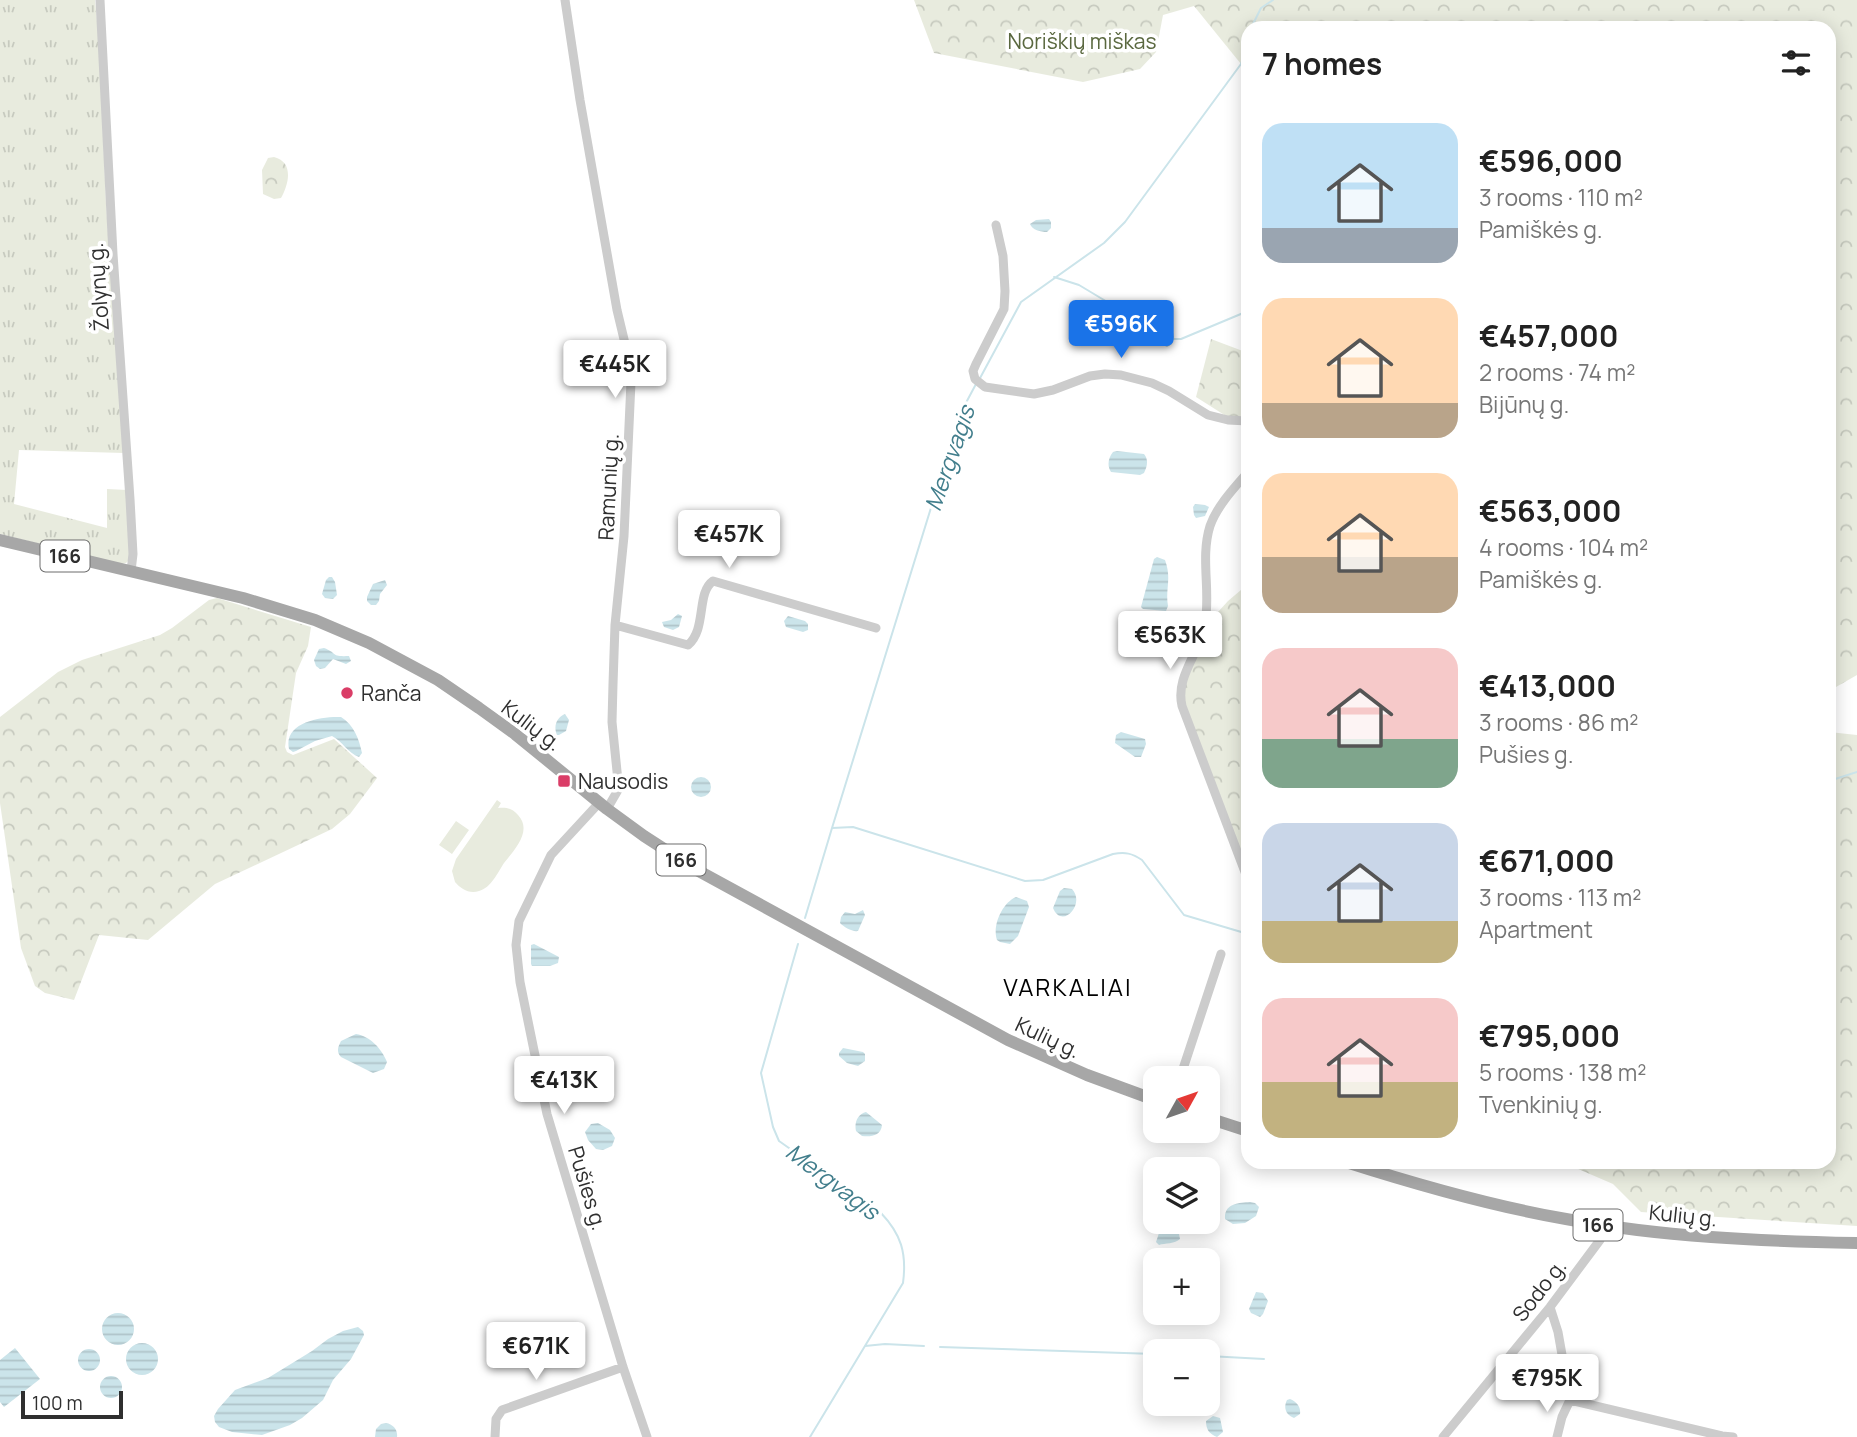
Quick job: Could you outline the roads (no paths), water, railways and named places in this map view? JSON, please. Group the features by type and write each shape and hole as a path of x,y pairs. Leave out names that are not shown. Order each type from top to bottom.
{"main road":[{"name":"Kulių g.","path":"0,540 286,611 315,620 381,649 438,680 479,708 603,806 695,869 1028,1050 1143,1096"},
{"path":"1220,1122 1241,1129"},
{"name":"Kulių g.","path":"1369,1169 1430,1188 1604,1226 1719,1238 1857,1243"}],"street":[{"name":"Žolynų g.","path":"100,0 113,254 133,554 131,571"},
{"name":"Ramunių g.","path":"565,0 582,113 631,382 624,536 615,625 612,722 618,790 603,806"},
{"path":"996,225 1003,256 1004,309 973,371 975,379 985,387 1034,394 1090,376 1121,374 1169,391 1208,415 1241,421"},
{"path":"1241,481 1210,524 1205,544 1205,625 1200,644 1182,680 1179,695 1241,861"},
{"path":"615,625 688,645 699,629 707,587 713,581 876,628"},
{"name":"Pušies g.","path":"603,806 551,855 519,921 516,946 520,982 540,1085 647,1437"},
{"path":"1184,1066 1221,954"},
{"name":"Sodo g.","path":"1443,1437 1550,1307 1600,1240 1604,1226"},
{"path":"1550,1307 1558,1332 1570,1400 1562,1416 1558,1437"},
{"path":"495,1437 496,1419 502,1410 624,1367"},
{"path":"1570,1400 1722,1437 1732,1437"}],"water":[{"path":"1049,219 1051,228 1047,232 1035,229 1030,224 1036,220"},
{"path":"1167,327 1172,330 1174,336 1172,344 1167,347 1161,344 1159,335 1162,329"},
{"path":"1113,452 1144,454 1147,463 1144,473 1140,475 1111,472 1109,459"},
{"path":"1195,504 1209,507 1205,516 1196,518 1193,507"},
{"path":"1157,557 1165,560 1167,567 1166,611 1141,607 1154,559"},
{"path":"329,577 335,582 337,595 333,599 325,598 322,594"},
{"path":"385,580 387,585 380,594 379,601 376,605 371,605 367,597 373,584"},
{"path":"678,614 682,616 679,627 673,630 664,627 662,622 671,620"},
{"path":"788,616 805,621 808,630 803,632 786,627 784,621"},
{"path":"324,648 336,655 349,656 351,661 346,664 333,659 325,668 320,669 314,660 319,649"},
{"path":"565,714 569,720 566,731 557,735 556,722"},
{"path":"341,717 353,728 362,753 359,757 332,736 293,752 289,749 292,732 306,722"},
{"path":"1121,732 1145,739 1141,757 1135,757 1115,743 1116,735"},
{"path":"701,777 708,780 711,787 708,794 701,797 694,794 691,787 694,780"},
{"path":"1064,888 1072,889 1076,895 1075,907 1067,916 1057,914 1053,908"},
{"path":"1016,897 1027,901 1029,907 1018,936 1010,944 1000,942 996,934 997,922 1006,904"},
{"path":"863,910 865,915 858,931 848,929 840,923 845,912 855,914"},
{"path":"534,944 559,957 558,963 532,966 531,945"},
{"path":"356,1034 371,1040 379,1048 387,1062 384,1069 373,1073 341,1057 338,1049 341,1041"},
{"path":"843,1048 863,1052 865,1061 858,1066 847,1063 839,1056"},
{"path":"866,1112 882,1125 880,1132 875,1135 862,1136 856,1131 857,1119"},
{"path":"598,1123 610,1130 615,1138 612,1146 603,1150 596,1149 585,1132 591,1124"},
{"path":"1250,1202 1259,1207 1256,1216 1245,1223 1233,1224 1225,1219 1230,1207"},
{"path":"1159,1234 1179,1234 1180,1239 1173,1243 1159,1245 1156,1242"},
{"path":"1256,1292 1263,1293 1268,1301 1260,1317 1249,1309"},
{"path":"118,1313 129,1318 134,1329 129,1340 118,1345 107,1340 102,1329 107,1318"},
{"path":"358,1327 364,1335 351,1359 333,1380 323,1400 302,1418 262,1435 232,1432 219,1427 215,1422 214,1416 218,1409 235,1390 268,1378 328,1339"},
{"path":"142,1343 153,1348 158,1359 153,1370 142,1375 131,1370 126,1359 131,1348"},
{"path":"15,1348 40,1379 4,1407 0,1402 0,1360"},
{"path":"89,1349 97,1352 100,1360 97,1368 89,1371 81,1368 78,1360 81,1352"},
{"path":"111,1376 119,1379 122,1387 119,1395 111,1398 103,1395 100,1387 103,1379"},
{"path":"1287,1400 1297,1403 1300,1409 1300,1414 1294,1418 1285,1408"},
{"path":"1213,1416 1220,1418 1223,1432 1217,1437 1210,1433 1206,1421"},
{"path":"386,1423 394,1428 397,1437 375,1437 376,1429"}],"waterway":[{"name":"Mergvagis","path":"1254,21 1261,8 1273,0"},
{"name":"Mergvagis","path":"979,380 1021,302 1104,243 1125,222 1241,64"},
{"path":"1054,277 1079,285 1159,333"},
{"path":"1174,339 1181,339 1241,314"},
{"name":"Mergvagis","path":"805,918 960,414 976,384"},
{"path":"1836,779 1857,772"},
{"path":"832,828 853,827 1025,881 1043,880 1113,854 1128,854 1142,860 1184,915 1241,932"},
{"name":"Mergvagis","path":"798,944 761,1073 773,1127 779,1141 881,1213 898,1236 904,1262 903,1283 810,1437"},
{"path":"865,1346 924,1346"},
{"path":"940,1347 1143,1354"},
{"path":"1220,1357 1264,1359"}],"place":[{"name":"Ranča","path":"347,693"},
{"name":"Nausodis","path":"564,781"}],"district":[{"name":"VARKALIAI","path":"1068,986"}],"park label":[{"name":"Noriškių miškas","path":"1082,41"}]}
